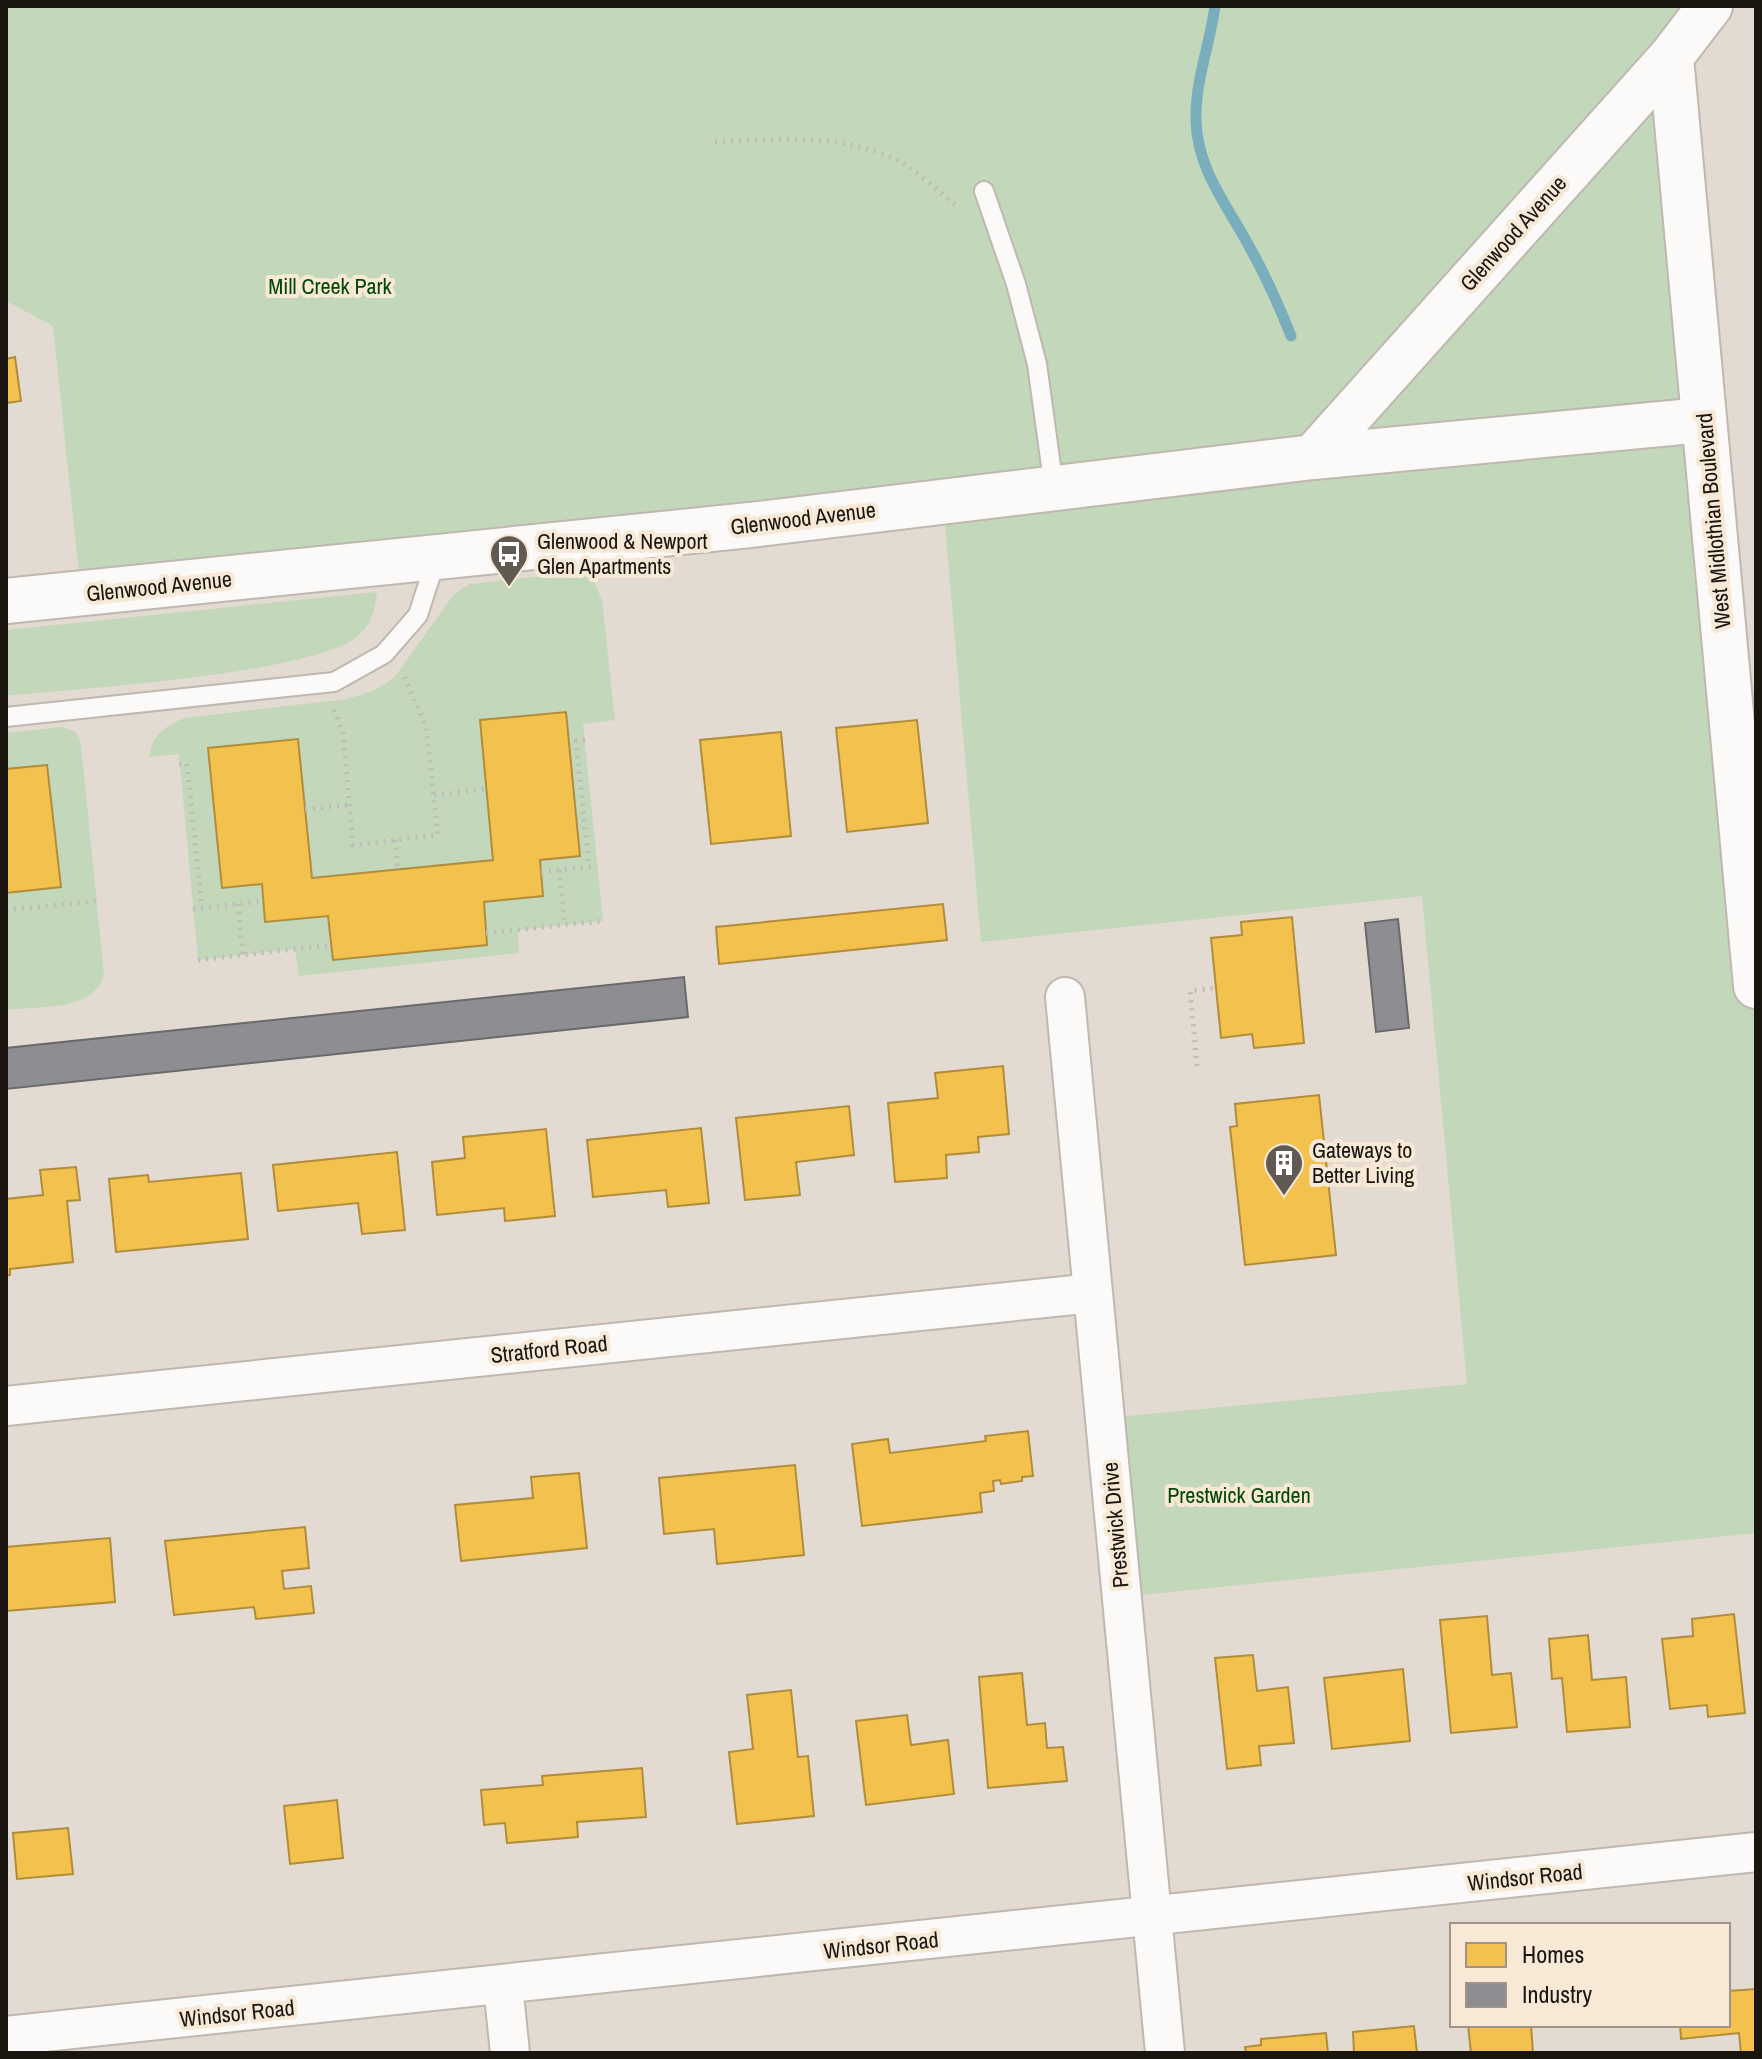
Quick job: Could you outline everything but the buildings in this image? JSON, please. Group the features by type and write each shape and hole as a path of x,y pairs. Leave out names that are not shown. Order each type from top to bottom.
{"street":[{"name":"Glenwood Avenue","path":"1313,457 1671,57 1710,6"},
{"name":"West Midlothian Boulevard","path":"1671,57 1756,986"},
{"name":"Glenwood Avenue","path":"6,601 750,525 1313,457 1703,420"},
{"name":"Prestwick Drive","path":"1065,997 1165,2053"},
{"name":"Stratford Road","path":"6,1406 1093,1293"},
{"name":"Windsor Road","path":"6,2036 1756,1852"},
{"path":"503,1985 510,2053"}],"lane":[{"path":"984,191 1037,364 1054,488"},
{"path":"6,717 334,682 388,649 418,615 437,557"}],"path":[{"path":"715,142 781,139 845,145 890,156 1001,240"},
{"path":"322,684 343,732 353,845 438,835 426,726 412,687 388,649"},
{"path":"585,740 576,741 589,867"},
{"path":"179,764 187,764 202,908"},
{"path":"434,795 486,789"},
{"path":"305,809 350,805"},
{"path":"395,840 398,869"},
{"path":"541,872 597,866"},
{"path":"559,870 565,925"},
{"path":"6,910 97,901"},
{"path":"193,909 263,901"},
{"path":"238,904 243,955"},
{"path":"486,933 603,921"},
{"path":"198,960 331,945"},
{"path":"1197,1066 1190,991 1215,988"}],"green space":[{"path":"6,6 1710,6 1671,57 1756,986 1756,1533 1122,1597 1105,1418 1467,1384 1422,896 981,942 943,502 81,594 53,326 6,301"},
{"path":"578,572 593,579 602,600 615,720 583,724 603,921 518,930 519,953 299,976 295,949 198,960 179,754 149,757 156,737 184,718 347,699 373,691 394,678 454,594 470,584","holes":["566,713 580,855 540,860 484,902 487,945 333,960 328,916 265,922 262,884 223,888 493,860 480,721"]},
{"path":"377,592 372,615 359,635 335,649 296,660 192,678 6,696 6,630"},
{"path":"61,727 76,732 81,744 104,974 99,986 78,1001 6,1010 6,893 61,886 47,765 6,769 6,733"}],"waterway":[{"path":"1215,6 1196,105 1198,138 1215,187 1261,269 1291,336"}],"place":[{"name":"Glenwood & Newport Glen Apartments","path":"509,588"},
{"name":"Gateways to Better Living","path":"1284,1197"}],"park label":[{"name":"Mill Creek Park","path":"330,286"},
{"name":"Prestwick Garden","path":"1239,1495"}]}
